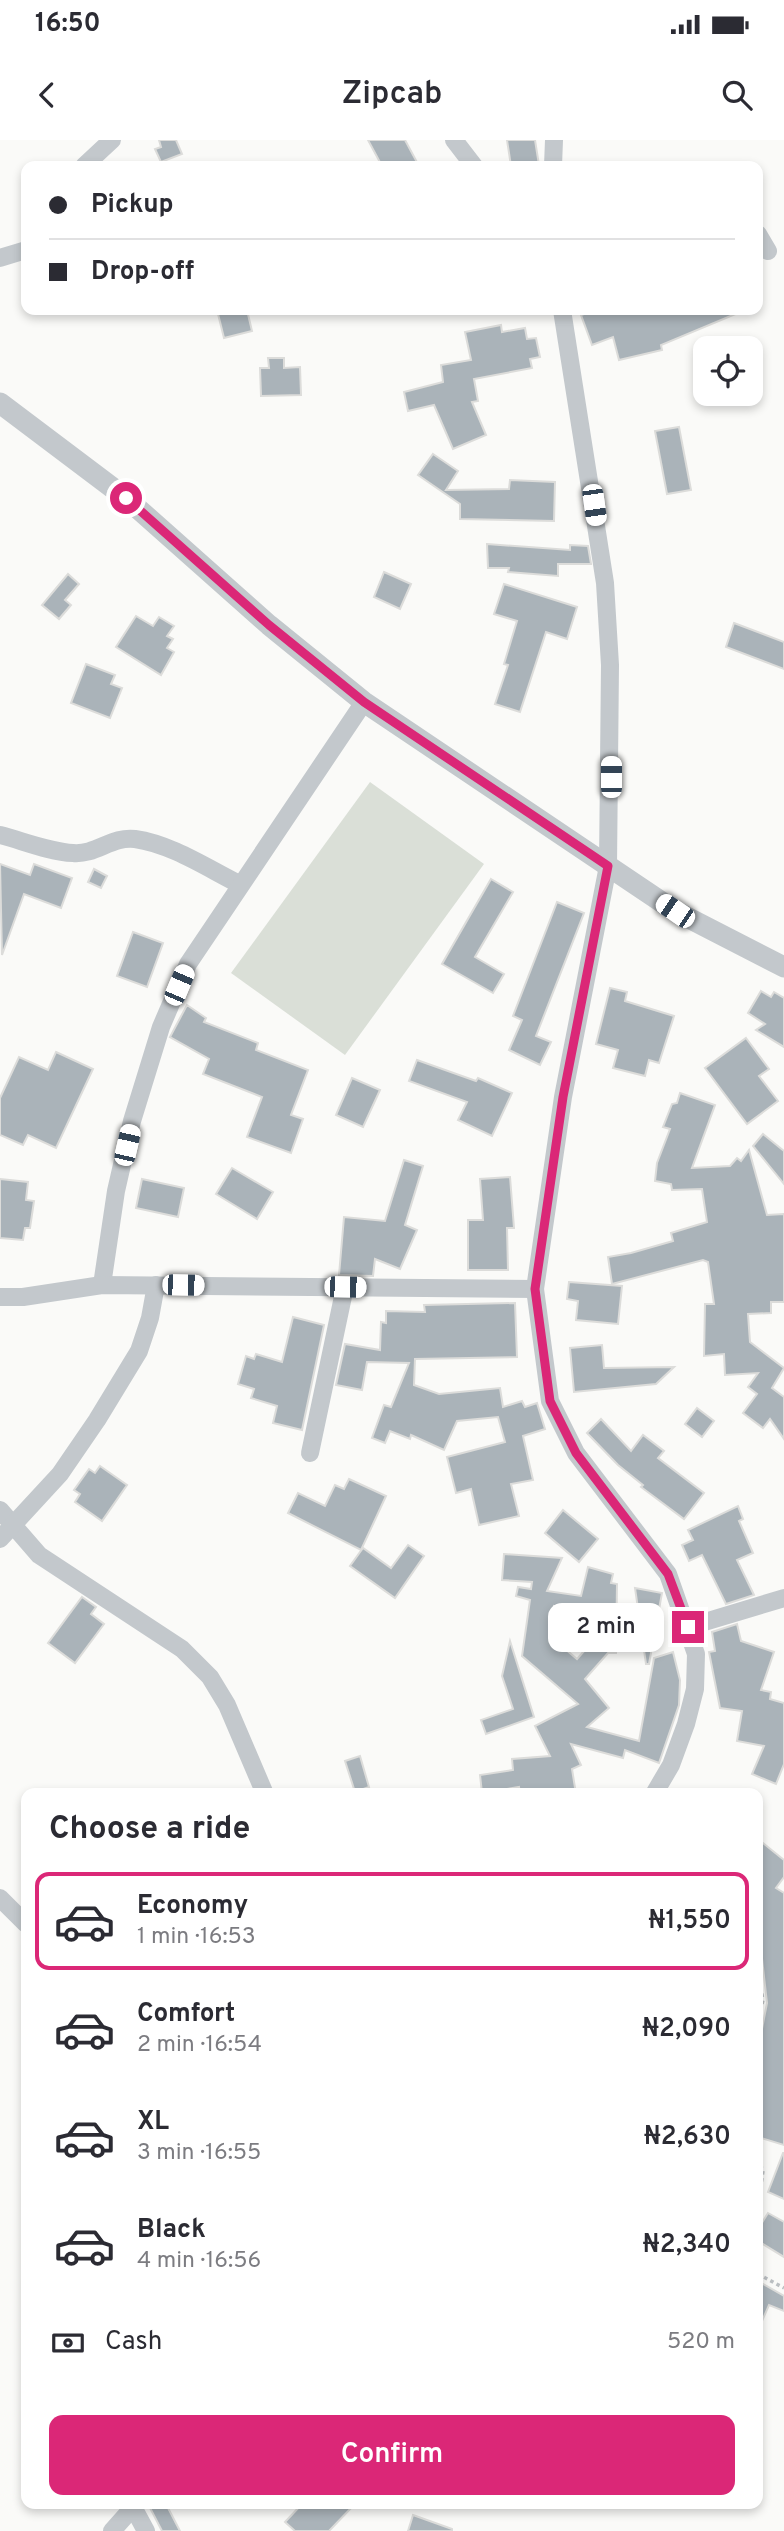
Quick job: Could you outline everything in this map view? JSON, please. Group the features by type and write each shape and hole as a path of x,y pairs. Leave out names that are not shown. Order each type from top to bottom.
{"street":[{"path":"89,161 112,140"},
{"path":"454,140 470,161"},
{"path":"553,161 554,140"},
{"path":"0,238 3,257 21,252"},
{"path":"763,242 768,251"},
{"path":"563,315 606,583 610,679 608,866 563,1097 535,1289 550,1401 576,1453 668,1574 696,1654 695,1689 671,1765 658,1788"},
{"path":"0,402 126,498 269,625 364,702 675,911 784,967"},
{"path":"102,1285 124,1156 161,1027 188,964 239,884 364,702"},
{"path":"0,835 74,853 88,852 122,838 136,839 156,844 239,884"},
{"path":"0,1297 23,1297 102,1285 535,1289"},
{"path":"7,1532 60,1475 139,1351 150,1318 156,1285"},
{"path":"310,1453 345,1287"},
{"path":"0,1510 7,1532 182,1649 210,1676 227,1705 262,1788"},
{"path":"688,1627 784,1598"},
{"path":"0,1898 21,1919"},
{"path":"112,2531 132,2509"},
{"path":"136,2509 146,2531"}],"path":[{"path":"763,2277 784,2288"}],"shaded area":[{"path":"370,782 484,864 345,1055 231,973"}],"building":[{"path":"159,140 176,140 182,154 161,161 155,149 161,147"},
{"path":"368,140 405,140 416,161 379,161"},
{"path":"507,140 535,140 538,161 510,161"},
{"path":"218,315 248,315 252,331 224,338"},
{"path":"581,315 733,315 661,345 662,350 619,360 613,337 592,345"},
{"path":"501,325 502,332 525,328 527,339 536,338 540,357 530,359 532,368 474,379 478,401 472,402 486,435 453,449 434,405 408,411 404,392 443,382 441,365 471,360 465,332"},
{"path":"268,358 284,358 284,368 300,367 301,395 261,396 260,368 269,368"},
{"path":"679,427 691,490 667,494 655,431"},
{"path":"433,454 458,471 446,490 509,489 510,480 555,482 554,521 460,519 460,504 418,475"},
{"path":"487,544 570,550 570,545 588,546 591,564 558,564 558,576 508,572 509,568 488,568"},
{"path":"384,572 411,584 400,609 374,597"},
{"path":"68,574 79,584 65,600 71,605 59,619 42,605"},
{"path":"504,584 577,607 567,639 546,632 520,712 495,704 508,665 504,664 517,621 494,614"},
{"path":"136,616 153,626 159,617 174,626 167,636 173,639 167,648 174,652 161,675 116,647"},
{"path":"734,623 784,642 784,669 726,647"},
{"path":"86,664 115,675 111,684 122,688 110,718 71,703"},
{"path":"0,864 30,875 34,864 72,878 61,908 24,894 2,955"},
{"path":"94,869 107,876 101,888 88,882"},
{"path":"491,879 513,892 475,957 504,974 493,993 442,964"},
{"path":"557,902 584,913 536,1036 551,1042 540,1065 509,1050 522,1020 513,1016"},
{"path":"133,932 163,943 147,987 117,976"},
{"path":"610,988 627,992 625,1001 674,1016 659,1063 649,1060 645,1076 613,1068 618,1050 596,1044"},
{"path":"761,991 771,997 774,992 784,998 784,1047 756,1030 765,1024 748,1013"},
{"path":"187,1005 206,1018 204,1022 258,1043 256,1050 308,1070 291,1115 303,1119 291,1153 247,1137 262,1097 203,1074 209,1059 170,1037"},
{"path":"746,1038 769,1069 759,1076 778,1101 747,1124 705,1068"},
{"path":"56,1052 93,1069 56,1148 28,1135 23,1145 0,1135 0,1098 19,1057 48,1070"},
{"path":"417,1060 476,1081 478,1078 512,1093 492,1136 458,1120 467,1102 409,1081"},
{"path":"352,1078 380,1090 363,1127 336,1115"},
{"path":"680,1093 715,1105 692,1168 730,1166 737,1158 741,1161 749,1150 767,1215 784,1214 784,1302 771,1302 771,1313 748,1314 750,1342 784,1368 772,1388 784,1397 784,1439 770,1419 763,1428 743,1413 757,1394 748,1387 758,1373 725,1375 724,1354 704,1356 705,1304 714,1304 708,1262 703,1260 612,1284 608,1257 673,1241 671,1233 707,1222 702,1189 672,1190 671,1184 655,1181 657,1163 670,1129 663,1127 672,1104 677,1103"},
{"path":"763,1134 784,1151 784,1184 753,1146"},
{"path":"404,1160 423,1166 405,1225 417,1230 400,1269 375,1259 373,1276 339,1275 344,1217 385,1221"},
{"path":"232,1168 273,1192 257,1219 216,1194"},
{"path":"510,1177 514,1228 507,1228 508,1270 468,1270 468,1220 483,1220 480,1179"},
{"path":"0,1179 28,1182 26,1200 34,1201 30,1228 25,1228 23,1240 0,1238"},
{"path":"142,1179 184,1188 178,1217 136,1208"},
{"path":"569,1282 622,1286 618,1324 576,1320 578,1301 567,1299"},
{"path":"515,1303 517,1357 415,1359 414,1385 439,1394 500,1388 503,1407 522,1401 525,1407 537,1403 545,1429 523,1436 533,1480 511,1484 519,1516 479,1525 471,1489 456,1493 447,1457 505,1442 498,1417 457,1421 444,1450 411,1435 410,1439 390,1431 385,1443 372,1438 384,1405 391,1407 409,1363 367,1362 362,1390 336,1385 345,1344 380,1350 381,1322 386,1323 386,1311 425,1312 424,1305"},
{"path":"293,1317 324,1325 302,1430 273,1423 277,1406 251,1398 254,1389 238,1384 246,1356 254,1359 256,1354 282,1362"},
{"path":"602,1345 604,1368 674,1367 656,1384 574,1392 570,1348"},
{"path":"697,1408 714,1421 702,1437 685,1424"},
{"path":"601,1419 631,1451 643,1435 664,1451 658,1458 704,1493 684,1519 641,1487 643,1485 618,1465 587,1433"},
{"path":"100,1466 127,1485 102,1521 75,1502 80,1494 74,1490 89,1469 95,1473"},
{"path":"349,1479 386,1496 361,1550 288,1513 298,1493 325,1506 335,1485 344,1489"},
{"path":"738,1506 743,1519 739,1521 753,1553 737,1560 754,1595 726,1604 702,1555 689,1561 682,1545 693,1540 688,1530"},
{"path":"563,1510 598,1539 579,1562 545,1533"},
{"path":"408,1545 424,1556 395,1598 350,1566 363,1548 391,1568"},
{"path":"504,1554 562,1558 547,1591 581,1596 588,1567 613,1574 611,1583 617,1584 616,1653 608,1653 585,1679 609,1708 587,1727 639,1741 654,1658 673,1652 680,1680 679,1705 659,1763 625,1750 623,1758 571,1744 581,1765 572,1769 575,1788 481,1788 480,1775 513,1770 512,1759 550,1756 535,1726 578,1704 522,1656 530,1600 516,1596 518,1587 531,1589 532,1582 502,1580","holes":["554,1606 593,1616 592,1642 577,1659 550,1636"]},
{"path":"635,1588 662,1593 649,1664 646,1664"},
{"path":"82,1597 96,1607 91,1614 104,1624 75,1663 48,1643"},
{"path":"737,1624 741,1641 774,1652 761,1690 771,1692 770,1699 784,1703 784,1764 776,1784 752,1774 764,1746 737,1741 742,1711 720,1708 709,1652 715,1651 712,1632"},
{"path":"510,1641 534,1717 486,1734 481,1720 513,1709 502,1676"},
{"path":"360,1756 369,1787 354,1788 345,1761"},
{"path":"763,1843 784,1860 784,1877 776,1888 784,1893 784,2145 763,2139 763,2024 767,2003 763,1968"},
{"path":"784,2153 784,2199 768,2192"},
{"path":"768,2213 784,2222 784,2257 763,2244 763,2221"},
{"path":"763,2284 784,2296 784,2311 769,2305 763,2319"},
{"path":"151,2509 169,2509 180,2531 162,2531"},
{"path":"297,2509 350,2509 329,2531 295,2531 285,2522"},
{"path":"413,2515 452,2529 452,2531 408,2531"}],"route":[{"path":"126,498 269,625 364,702 608,866 563,1097 535,1289 550,1401 576,1453 668,1574 688,1627"}]}
